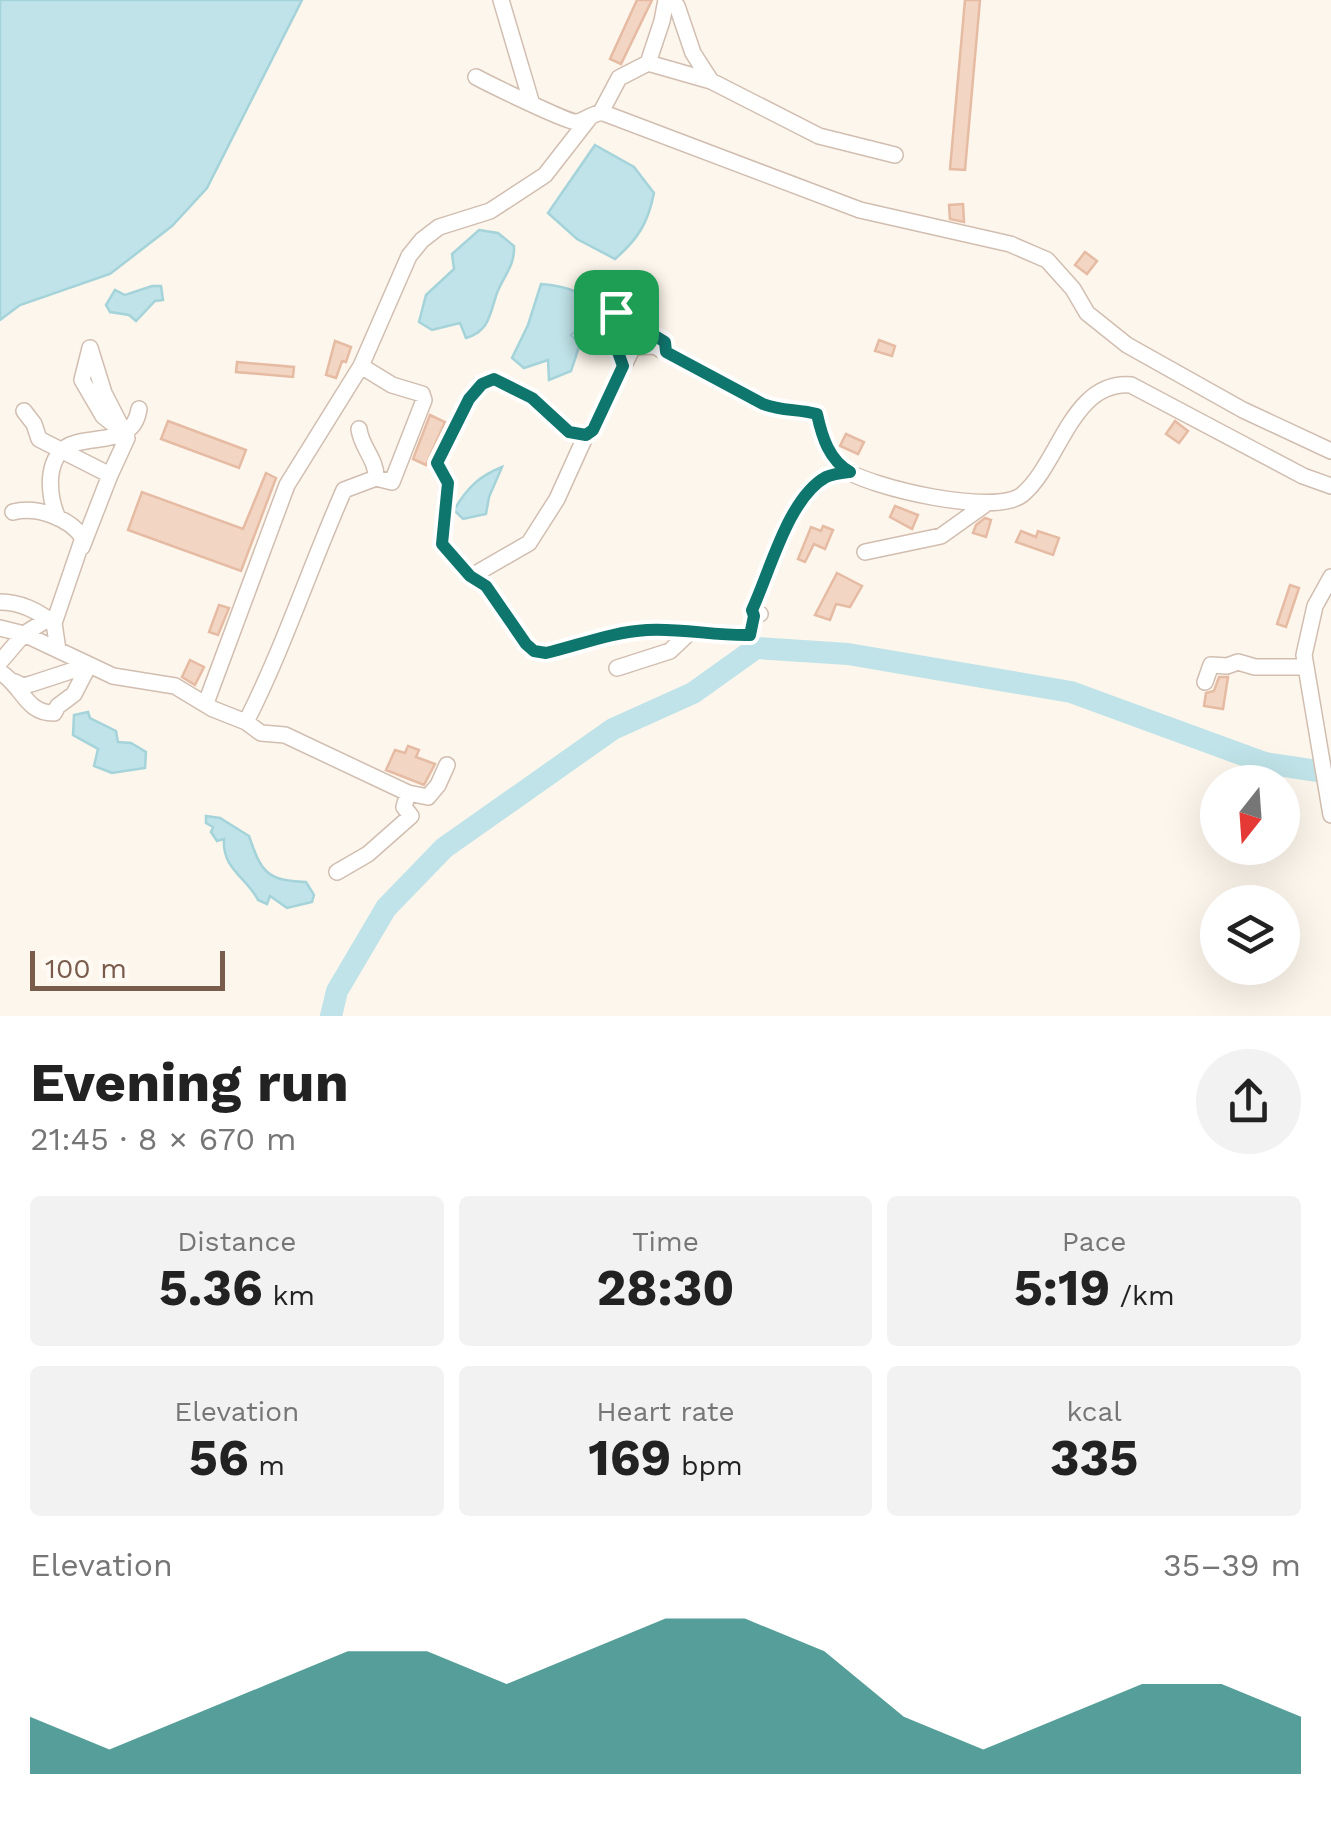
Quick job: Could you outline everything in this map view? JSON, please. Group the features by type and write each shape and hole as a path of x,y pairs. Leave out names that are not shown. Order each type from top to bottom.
{"street":[{"path":"501,0 531,102"},
{"path":"648,63 668,0 677,6 693,53 712,80"},
{"path":"206,703 286,485 361,366 409,256 439,227 501,205 545,175 596,114 619,78 648,63 712,80 820,136 895,155"},
{"path":"476,78 560,118 577,123 596,114 860,210 1032,252 1048,260 1086,313 1127,345 1242,410 1331,451"},
{"path":"623,366 613,338 616,312 665,342 666,352"},
{"path":"615,321 633,347"},
{"path":"633,347 654,346 779,410 792,408 817,414 822,438 841,467 904,490 986,504 1012,502 1026,492 1099,390 1113,384 1132,385 1303,476 1331,486"},
{"path":"470,576 529,543 539,531 633,347"},
{"path":"58,650 51,621 128,438 103,416 82,380 90,348 104,394 118,416 122,432"},
{"path":"246,722 268,679 344,490 376,478 392,482 414,432 424,400 422,394 392,384 361,366"},
{"path":"586,435 569,432 532,398 494,379 482,384 456,422 437,463 448,483 442,544 470,576 486,586 517,635 534,651 546,653 648,630 750,635 757,615 752,610 791,518 808,492 828,476 850,472"},
{"path":"58,518 49,477 62,451 75,443 112,440 129,430 138,418 139,408"},
{"path":"24,411 39,438 110,475"},
{"path":"359,429 376,478"},
{"path":"864,552 940,536 986,504"},
{"path":"14,512 24,509 58,518 77,529 83,538 82,547"},
{"path":"457,560 485,567"},
{"path":"1330,814 1306,667 1309,623 1331,577"},
{"path":"0,602 24,606 51,621"},
{"path":"0,662 24,634 51,621"},
{"path":"0,628 24,634 114,676 176,686 262,732 285,735 408,794 428,797 438,786 447,764"},
{"path":"606,637 615,662 670,651 692,631"},
{"path":"1205,682 1211,665 1238,662 1306,667"},
{"path":"15,682 34,710 54,713 74,694 89,665"},
{"path":"0,672 23,686 89,665"},
{"path":"337,872 368,854 410,816 404,807 408,794"}],"water":[{"path":"0,0 302,0 207,188 172,226 110,274 20,305 0,320"},
{"path":"595,145 634,167 654,193 641,230 615,259 577,239 548,213"},
{"path":"479,230 498,233 514,246 511,265 488,320 480,331 466,338 460,323 432,330 419,322 426,295 454,269 452,254"},
{"path":"541,284 578,293 593,311 589,322 571,335 580,344 571,371 549,380 548,360 524,368 512,358"},
{"path":"161,286 163,300 155,301 136,321 129,315 110,312 106,305 115,290 125,295"},
{"path":"502,467 486,514 463,519 454,510 464,495 480,479"},
{"path":"88,712 90,718 116,731 118,742 131,743 146,752 145,768 112,773 94,766 98,749 73,735 74,715"},
{"path":"206,816 220,818 249,836 267,872 282,879 306,882 314,895 312,902 287,908 270,896 267,904 258,900 231,866 224,839 217,841"}],"building":[{"path":"637,0 652,0 621,64 610,59"},
{"path":"965,0 980,0 965,170 950,169"},
{"path":"963,204 964,222 950,219 949,205"},
{"path":"1085,252 1097,261 1087,274 1075,265"},
{"path":"879,340 895,346 892,356 875,351"},
{"path":"335,341 351,347 336,378 326,375"},
{"path":"237,362 294,367 293,377 236,372"},
{"path":"430,415 445,422 426,465 413,459"},
{"path":"168,421 246,450 239,468 161,439"},
{"path":"1175,421 1188,431 1179,443 1166,434"},
{"path":"846,434 864,442 858,454 840,446"},
{"path":"266,473 276,478 241,571 128,530 142,492 243,529"},
{"path":"895,506 918,515 912,529 890,517"},
{"path":"985,518 991,520 986,537 973,533 976,525"},
{"path":"823,526 833,530 825,549 814,544 805,562 798,559 811,527 821,531"},
{"path":"1021,531 1036,537 1038,531 1059,538 1053,555 1016,542"},
{"path":"837,573 862,586 850,607 836,604 830,620 815,615"},
{"path":"1290,585 1299,588 1286,627 1277,624"},
{"path":"219,605 229,608 218,635 209,632"},
{"path":"190,660 204,667 195,685 182,677"},
{"path":"1219,677 1228,677 1223,709 1204,706 1206,693 1214,691"},
{"path":"408,746 419,750 416,757 435,764 424,785 386,770 395,750 405,753"}],"waterway":[{"path":"331,1016 337,991 386,908 444,848 613,729 693,693 756,648 848,654 1071,692 1265,763 1331,773"}],"route":[{"path":"616,312 665,342 666,352 763,404 817,414 822,438 841,467 850,472 828,476 808,492 791,518 752,610 750,635 648,630 546,653 534,651 517,635 486,586 470,576 442,544 448,483 437,463 469,399 482,384 494,379 532,398 569,432 586,435 593,430 623,366 613,338 616,312"}]}
